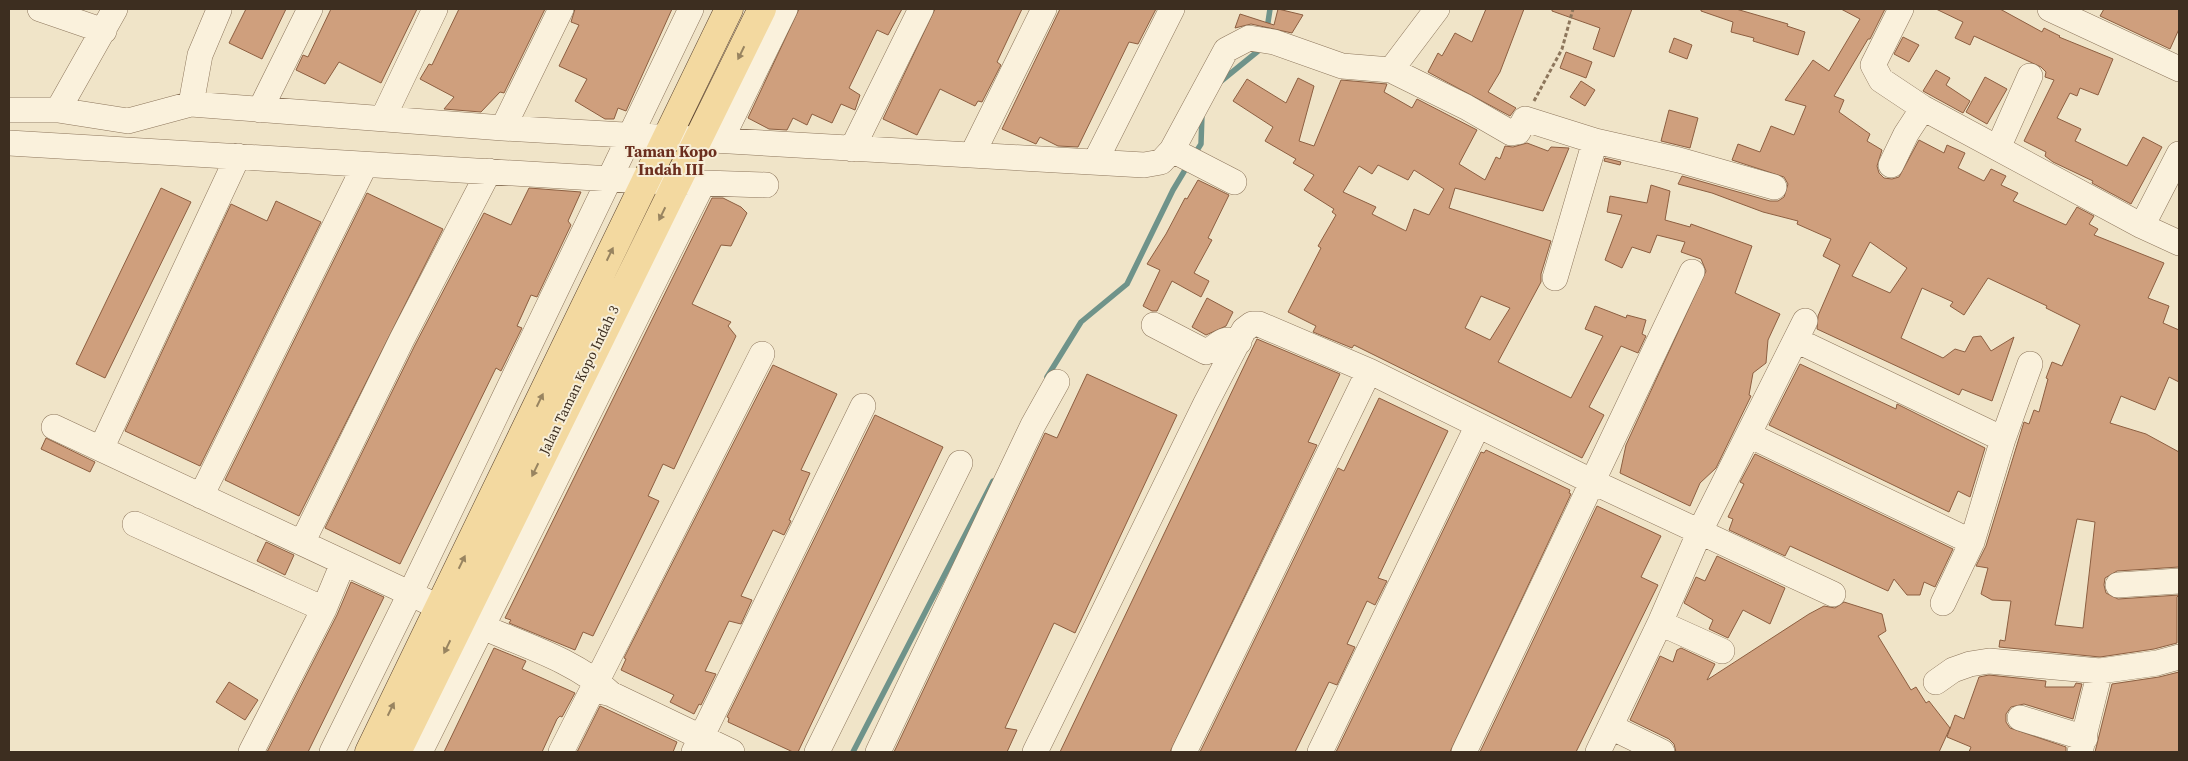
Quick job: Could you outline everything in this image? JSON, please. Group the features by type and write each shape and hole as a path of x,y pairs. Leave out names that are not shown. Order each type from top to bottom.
{"main road":[{"name":"Jalan Taman Kopo Indah 3","path":"369,752 471,622 645,181 729,9"},
{"name":"Jalan Taman Kopo Indah 3","path":"397,752 471,622 691,182 710,140 762,9"}],"street":[{"path":"40,9 104,31"},
{"path":"58,110 115,9"},
{"path":"260,110 310,9"},
{"path":"383,118 435,9"},
{"path":"503,128 561,9"},
{"path":"332,752 691,9"},
{"path":"710,140 785,9"},
{"path":"852,149 921,9"},
{"path":"972,155 1044,9"},
{"path":"1095,162 1172,9"},
{"path":"1391,70 1437,9"},
{"path":"1901,9 1873,66 1881,80 1923,108 2142,226 2179,243"},
{"path":"2050,9 2093,18 2179,69"},
{"path":"191,104 200,55 218,10"},
{"path":"1185,156 1226,50 1249,38 1268,40 1342,66 1391,70 1466,107 1511,133 1518,132 1525,119 1595,141 1679,160 1774,187"},
{"path":"1998,148 2030,76"},
{"path":"9,110 58,110 128,121 191,104 503,128 1144,165 1185,156 1234,182"},
{"path":"1891,165 1910,127 1923,108"},
{"path":"122,149 128,121"},
{"path":"1555,278 1595,141"},
{"path":"9,143 608,179 766,185"},
{"path":"2142,226 2179,154"},
{"path":"101,449 238,156"},
{"path":"201,496 364,165"},
{"path":"302,543 402,339 489,171"},
{"path":"1464,752 1692,272"},
{"path":"1035,752 1206,403 1247,326 1259,324 1369,371 1593,482 1833,594"},
{"path":"1154,325 1206,352 1223,340 1229,339 1239,342"},
{"path":"1598,752 1660,623 1700,531 1801,330 2003,439"},
{"path":"561,752 599,687 762,354"},
{"path":"1943,603 1972,542 2003,439 2030,364"},
{"path":"1184,752 1369,371"},
{"path":"878,752 1027,438 1057,382"},
{"path":"698,745 863,406"},
{"path":"1320,752 1478,425"},
{"path":"54,427 471,622 510,646 599,687 698,745 732,752"},
{"path":"1749,435 1972,542"},
{"path":"817,752 960,463"},
{"path":"135,524 324,609"},
{"path":"250,752 324,609 343,563"},
{"path":"2118,585 2179,580"},
{"path":"420,752 471,622"},
{"path":"1660,623 1722,651"},
{"path":"1936,682 1953,670 1970,664 1989,662 2100,671 2157,663 2179,657"},
{"path":"2020,718 2082,745 2100,671"},
{"path":"1611,727 1662,752"}],"path":[{"path":"1525,119 1562,50 1573,9"}],"building":[{"path":"246,9 286,9 262,59 229,43"},
{"path":"331,9 417,9 381,83 339,62 325,84 296,70 303,55 308,57"},
{"path":"459,9 545,9 504,93 500,92 481,112 444,109 454,97 420,79 429,64 432,65"},
{"path":"575,9 672,9 626,111 618,108 614,119 605,119 575,101 587,79 559,66 579,25 571,22"},
{"path":"799,9 902,9 888,35 877,30 849,88 860,95 855,110 841,104 832,123 812,114 807,125 793,118 787,130 769,129 748,118"},
{"path":"935,9 1022,9 997,62 1001,65 982,102 978,101 975,106 940,89 917,135 883,119"},
{"path":"1060,9 1156,9 1138,44 1129,42 1078,147 1058,146 1040,137 1036,144 1002,129"},
{"path":"1278,9 1303,15 1292,33 1251,24 1235,28 1240,14 1274,25"},
{"path":"1486,9 1524,9 1500,72 1488,92 1516,108 1510,116 1428,72 1438,53 1442,56 1455,33 1472,42"},
{"path":"1552,9 1632,9 1614,57 1593,49 1600,28 1552,11"},
{"path":"1701,9 1736,9 1788,24 1787,26 1805,32 1798,55 1753,41 1754,38 1731,32 1733,22 1701,11"},
{"path":"1841,9 1885,9 1870,39 1868,39 1834,96 1844,100 1839,112 1870,134 1867,141 1882,150 1877,166 1879,173 1884,178 1892,179 1899,177 1919,140 1944,153 1947,145 1965,153 1958,168 1984,181 1991,169 2006,176 2001,185 2018,193 2013,201 2066,225 2077,207 2094,216 2089,224 2098,229 2094,235 2164,263 2148,298 2169,306 2163,323 2179,330 2179,382 2169,377 2155,410 2121,396 2110,423 2146,434 2179,452 2179,567 2117,571 2105,578 2104,585 2106,593 2118,599 2179,595 2177,597 2177,643 2154,649 2100,657 1999,647 2000,640 2005,641 2011,601 1992,600 1981,594 1988,568 1976,566 1986,546 2024,422 2029,424 2034,410 2039,412 2048,379 2046,378 2052,362 2062,366 2080,325 2046,308 2047,306 1988,278 1964,315 1950,306 1953,302 1922,288 1901,338 1943,358 1955,349 1965,352 1973,337 1981,336 1991,351 2014,337 1992,401 1962,389 1959,395 1817,329 1818,316 1840,265 1823,256 1831,239 1797,224 1798,221 1763,212 1712,193 1678,184 1682,176 1770,201 1778,201 1784,197 1788,184 1784,177 1732,160 1738,144 1760,152 1771,126 1794,135 1806,106 1785,100 1813,60 1829,71 1860,19","holes":["1870,242 1907,268 1890,293 1852,276","2077,519 2095,522 2083,628 2055,625"]},
{"path":"1936,9 2000,9 2042,32 2044,28 2059,37 2113,59 2098,95 2080,88 2077,96 2070,93 2057,118 2081,129 2075,141 2127,166 2143,137 2162,147 2131,204 2092,183 2093,181 2053,162 2045,156 2046,152 2024,141 2054,80 2045,77 2046,72 2041,67 1974,36 1970,45 1955,38 1963,22"},
{"path":"2104,9 2179,9 2179,29 2170,49 2100,16"},
{"path":"1903,37 1919,45 1909,62 1894,54"},
{"path":"1674,38 1692,45 1687,59 1669,52"},
{"path":"1566,52 1592,62 1586,78 1560,68"},
{"path":"1936,70 1950,78 1946,85 1970,101 1963,113 1923,91"},
{"path":"1985,77 2007,89 1987,124 1966,112"},
{"path":"1298,78 1314,86 1299,141 1314,146 1341,80 1387,84 1384,92 1412,108 1417,99 1477,130 1459,164 1485,180 1496,157 1500,159 1505,146 1513,147 1527,143 1548,151 1551,147 1569,148 1543,211 1455,188 1449,208 1551,241 1541,274 1541,282 1498,362 1571,398 1603,336 1585,329 1595,306 1626,318 1627,315 1646,320 1642,334 1646,336 1638,353 1621,346 1589,407 1604,415 1582,458 1354,345 1352,348 1313,332 1316,326 1288,312 1321,248 1318,246 1336,215 1332,212 1334,209 1304,190 1314,175 1293,163 1296,159 1265,141 1273,127 1233,101 1247,79 1286,103","holes":["1378,165 1408,180 1414,170 1444,189 1429,215 1414,209 1406,231 1372,214 1376,207 1343,192 1359,166 1372,174","1481,296 1510,308 1490,340 1465,328"]},
{"path":"1581,81 1595,90 1585,106 1570,97"},
{"path":"1669,110 1698,118 1690,148 1661,141"},
{"path":"1605,158 1621,162 1620,165 1604,161"},
{"path":"1198,180 1229,195 1208,238 1212,240 1194,273 1209,281 1201,297 1172,281 1157,311 1152,311 1143,306 1160,270 1147,264 1185,198 1187,199"},
{"path":"1651,185 1670,191 1665,220 1690,227 1691,224 1752,246 1735,293 1780,314 1768,340 1766,363 1753,373 1749,395 1751,396 1716,468 1700,483 1690,506 1620,473 1626,445 1706,271 1701,259 1681,252 1685,242 1657,235 1650,253 1632,247 1622,268 1605,260 1622,215 1607,212 1610,196 1647,203"},
{"path":"161,188 191,202 105,378 76,364"},
{"path":"529,188 581,192 568,221 571,225 537,297 531,295 517,326 522,328 501,371 496,368 400,564 325,528 415,345 484,213 511,225"},
{"path":"367,193 443,229 299,516 225,480"},
{"path":"712,198 723,198 741,207 747,213 731,246 721,245 692,304 731,322 728,326 736,336 674,469 663,464 648,496 659,501 593,636 583,632 575,650 509,623 511,620 505,618"},
{"path":"276,201 321,222 200,466 125,431 231,204 267,221"},
{"path":"1207,298 1233,312 1226,326 1206,335 1192,327"},
{"path":"1257,339 1340,374 1308,442 1317,445 1170,752 1060,752"},
{"path":"1800,364 1896,409 1897,404 1985,448 1970,497 1958,491 1949,512 1769,425"},
{"path":"773,365 837,394 801,470 810,473 789,520 791,521 784,535 773,530 741,596 752,600 741,624 729,621 705,671 716,674 701,705 699,704 694,714 670,702 674,695 621,670 626,659 624,658"},
{"path":"1087,374 1177,415 1075,633 1054,623 1005,728 1017,730 1007,752 894,752 1045,433 1057,438"},
{"path":"1379,398 1448,431 1378,578 1387,581 1375,605 1367,601 1347,644 1355,647 1337,685 1329,682 1295,752 1200,752 1338,468 1344,471"},
{"path":"875,415 943,447 798,752 793,752 728,722 729,718 727,717"},
{"path":"46,438 95,462 90,472 41,449"},
{"path":"1486,450 1570,490 1569,493 1571,494 1450,752 1336,752 1481,452 1484,453"},
{"path":"1755,454 1953,549 1935,587 1924,582 1920,595 1907,595 1894,579 1888,591 1790,546 1785,556 1729,530 1733,519 1728,517 1744,484 1740,482"},
{"path":"1597,506 1661,536 1641,577 1658,585 1576,752 1480,752"},
{"path":"266,542 294,555 285,575 257,561"},
{"path":"1717,556 1785,588 1770,624 1743,610 1728,638 1709,629 1713,620 1684,603 1696,577 1705,581"},
{"path":"351,582 384,597 308,752 267,752 337,615"},
{"path":"1844,602 1882,614 1886,631 1878,636 1911,690 1916,687 1926,703 1929,701 1950,728 1939,752 1676,752 1674,744 1669,739 1630,720 1660,656 1673,662 1677,650 1681,648 1715,664 1707,680 1809,614 1824,606 1835,608"},
{"path":"494,648 526,661 522,669 575,693 562,717 560,716 557,719 542,752 444,752"},
{"path":"2179,672 2179,752 2095,752 2112,684"},
{"path":"1989,675 2046,681 2045,687 2074,687 2076,683 2082,684 2073,719 2024,704 2011,707 2006,714 2006,722 2010,728 2066,747 2066,752 1969,752 1971,747 1947,737 1955,715 1964,719 1979,677"},
{"path":"229,682 258,700 245,720 216,702"},
{"path":"600,706 677,742 673,752 577,752"}],"waterway":[{"path":"1267,29 1270,9"},
{"path":"1220,82 1263,47"},
{"path":"1194,155 1201,144 1202,114"},
{"path":"1047,377 1081,322 1127,284 1173,190 1188,165"},
{"path":"853,752 993,481"}],"district":[{"name":"Taman Kopo Indah III","path":"671,160"}]}
